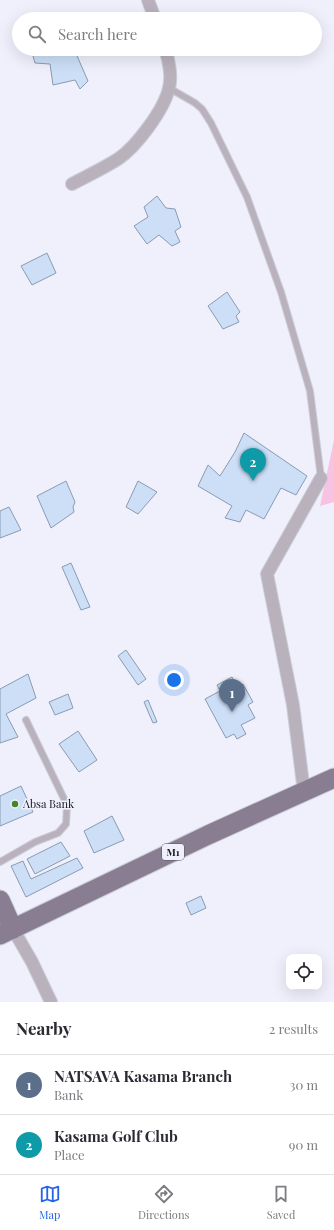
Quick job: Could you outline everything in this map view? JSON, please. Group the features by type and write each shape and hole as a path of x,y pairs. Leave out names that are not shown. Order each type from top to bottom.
{"main road":[{"name":"M1","path":"6,932 208,835 334,778"},
{"path":"0,900 6,932"}],"street":[{"path":"148,0 152,12"},
{"path":"72,184 118,158 138,141 158,112 169,88 167,56"},
{"path":"304,792 293,705 267,574 321,478"},
{"path":"6,932 32,962 51,1002"}],"lane":[{"path":"169,88 195,102 202,109 211,123 247,197 281,292 310,391 321,478"},
{"path":"0,862 35,842 58,833 66,824 67,805 26,720"}],"shaded area":[{"path":"334,440 334,502 320,506"}],"building":[{"path":"33,56 77,56 88,81 80,89 75,80 53,85 50,64 35,63"},
{"path":"157,196 166,208 175,209 181,227 175,231 180,242 172,246 159,235 147,244 134,226 148,217 144,207"},
{"path":"47,253 56,273 32,285 21,266"},
{"path":"227,292 240,312 236,316 239,322 223,329 208,306"},
{"path":"244,433 307,476 296,495 281,488 264,519 246,510 240,522 225,518 232,506 198,486 208,465 220,476 235,452"},
{"path":"66,481 75,502 73,507 74,512 51,528 37,496"},
{"path":"138,481 157,492 138,514 126,507"},
{"path":"9,507 21,530 0,538 0,511"},
{"path":"71,563 90,607 81,610 62,567"},
{"path":"126,650 146,679 138,685 118,656"},
{"path":"28,674 36,698 6,714 18,737 0,743 0,689"},
{"path":"232,677 237,687 243,684 253,702 248,705 255,718 241,725 246,734 237,739 234,734 226,738 205,699 220,691 217,685"},
{"path":"68,694 73,708 55,715 49,702"},
{"path":"148,700 157,722 153,723 144,702"},
{"path":"78,731 97,760 79,772 59,744"},
{"name":"Absa Bank","path":"21,786 33,812 0,826 0,796"},
{"path":"112,816 124,840 94,853 84,831"},
{"path":"61,842 70,856 35,874 27,859"},
{"path":"77,858 83,868 26,897 11,866 23,861 31,879"},
{"path":"201,896 206,908 191,915 186,903"}],"place":[{"name":"Kasama Golf Club","path":"253,481"},
{"name":"NATSAVA Kasama Branch","path":"232,712"},
{"name":"Absa Bank","path":"15,804"}]}
